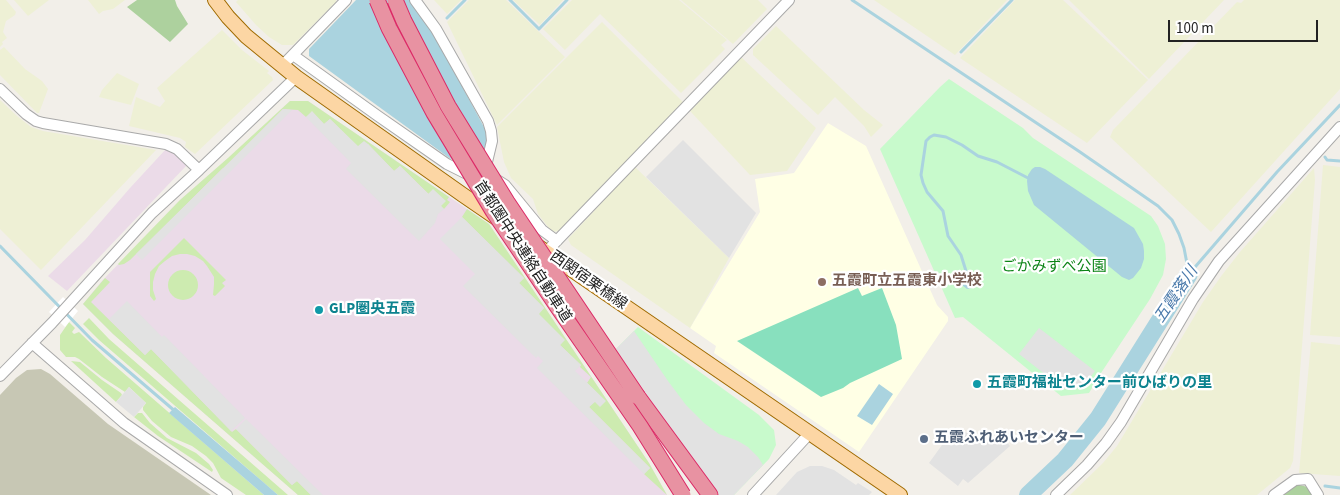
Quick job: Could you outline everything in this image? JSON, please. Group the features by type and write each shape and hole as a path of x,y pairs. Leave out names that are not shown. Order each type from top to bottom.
{"highway":[{"name":"首都圏中央連絡自動車道","path":"377,0 434,113 493,211 640,426 684,495"},
{"name":"首都圏中央連絡自動車道","path":"395,0 448,106 507,202 638,397 700,495"},
{"path":"638,397 710,495"}],"main road":[{"name":"西関宿栗橋線","path":"215,0 246,36 296,77 463,195 900,495"}],"street":[{"path":"282,66 346,0"},
{"path":"415,0 436,29 488,121 492,141 484,174"},
{"path":"546,252 789,0"},
{"path":"294,55 447,164 465,173 484,174 505,185 536,224 557,241"},
{"path":"0,376 52,323 139,227 296,77"},
{"path":"0,89 36,121 166,144 177,149 199,170"},
{"path":"1056,495 1087,465 1121,422 1193,299 1219,261 1340,127"},
{"path":"32,344 124,423 227,495"},
{"path":"753,495 809,434"},
{"path":"1274,495 1295,480 1308,479 1318,495"}],"shaded area":[{"path":"0,0 6,0 16,12 15,15 6,21 3,32 7,38 0,47"},
{"path":"14,0 49,0 28,16"},
{"path":"88,0 125,0 113,9 99,14"},
{"path":"238,0 336,0 336,2 293,45 282,45 269,37 256,25 236,2"},
{"path":"434,0 461,0 447,14"},
{"path":"469,0 506,0 565,57 497,125 447,22"},
{"path":"513,0 563,0 540,25"},
{"path":"572,0 679,0 727,40 721,45 725,49 681,93 600,14 565,50 543,29"},
{"path":"681,0 758,0 767,9 733,44"},
{"path":"874,0 1007,0 955,55"},
{"path":"1015,0 1063,0 1148,80 1087,143 960,58"},
{"path":"1069,0 1224,0 1149,79"},
{"path":"1244,0 1340,0 1340,89 1211,232 1110,137 1113,130 1237,2 1241,3"},
{"path":"602,22 683,102 560,231 552,232 538,214 533,199 511,178 504,162 497,127"},
{"path":"776,26 864,110 883,125 871,137 864,126 835,97 818,115 753,55 753,49"},
{"path":"222,30 242,50 269,71 267,73 273,80 195,154 185,147 186,142 180,138 129,126 136,97 160,107 165,101 157,88"},
{"path":"4,47 25,69 42,81 48,89 39,113 0,75 0,50"},
{"path":"741,57 816,128 787,171 750,175 690,111"},
{"path":"117,73 139,84 131,105 99,97 102,90"},
{"path":"0,100 31,127 43,131 156,150 41,270 0,229"},
{"path":"290,101 308,101 489,224 649,463 667,495 298,495 113,334 83,304 101,282 180,200"},
{"path":"283,109 292,110 142,260 136,254"},
{"path":"312,111 324,124 330,119 358,146 364,141 394,171 400,166 428,194 433,189 446,201 441,206 444,209 438,214 435,223 419,241 346,169 351,163 306,117"},
{"name":"五霞町立五霞東小学校","path":"828,123 866,146 937,305 948,317 948,321 859,452 714,353 716,346 690,328 760,212 755,179 794,173"},
{"path":"683,140 756,213 729,258 646,177"},
{"path":"166,149 174,151 186,166 67,291 48,276 85,240"},
{"path":"1323,165 1340,167 1340,337 1310,335"},
{"path":"635,167 729,258 690,328 571,245 568,239"},
{"path":"1314,168 1315,180 1293,461 1290,468 1257,495 1070,495 1103,463 1117,446 1203,302 1222,275"},
{"path":"462,217 524,278 519,283 544,308 539,314 565,340 560,345 581,365 575,371 606,401 600,407 595,402 589,407 650,468 644,474 537,368 543,361 538,356 536,358 463,286 475,274 440,239"},
{"path":"127,301 162,337 164,335 245,418 231,431 151,349 145,355 109,319"},
{"path":"1039,328 1095,371 1085,384 1064,389 1019,354"},
{"path":"634,331 686,405 704,423 719,434 748,447 763,465 734,495 719,495 664,420 616,349"},
{"path":"1311,342 1340,345 1340,476 1299,473"},
{"path":"41,369 50,374 108,424 211,495 0,495 0,395 16,378 27,370"},
{"path":"129,387 146,403 134,417 116,402"},
{"path":"246,419 323,495 311,495 297,481 292,485 236,429"},
{"path":"955,427 980,438 1002,436 1010,446 968,483 963,479 958,486 929,463"},
{"path":"810,466 822,466 834,470 856,485 858,483 872,492 869,495 776,495 797,472"}],"green space":[{"path":"137,0 175,0 188,24 170,42 127,7"},
{"name":"ごかみずべ公園","path":"949,79 1023,128 1033,138 1151,216 1158,226 1165,244 1166,259 1163,275 1150,299 1089,393 1061,396 963,317 955,318 880,149"},
{"path":"290,101 308,101 449,197 447,200 450,202 444,209 400,166 394,171 368,144 358,147 330,119 324,124 312,112 306,117 298,110 283,109 130,260 124,264 118,264 180,200"},
{"path":"467,209 489,224 649,463 667,495 644,474 650,468 589,407 595,401 605,401 587,383 591,377 560,345 564,340 538,314 544,308 519,283 524,278 462,217"},
{"path":"184,238 226,280 222,283 225,286 215,296 213,295 214,277 203,261 195,256 180,254 172,256 159,266 153,282 156,299 154,301 150,296 150,272"},
{"path":"183,270 194,274 198,285 194,296 183,300 172,296 168,285 172,274"},
{"path":"105,278 110,282 91,302 145,355 151,349 232,432 236,429 292,485 297,481 311,495 298,495 113,334 83,304"},
{"path":"858,288 862,296 882,288 896,325 902,359 843,388 821,397 737,341"},
{"path":"89,318 109,339 288,495 278,495 99,340 83,324"},
{"path":"69,322 75,328 72,332 74,334 79,332 106,358 264,495 246,495 221,478 213,463 206,456 192,446 171,437 152,421 143,410 146,403 129,387 125,392 79,359 66,357 60,350 60,335"},
{"path":"638,327 759,415 774,430 776,445 769,459 734,495 719,495 616,349"},
{"path":"71,361 80,362 122,395 116,402"},
{"path":"138,413 142,413 167,438 196,453 209,464 213,470 212,472 158,436 134,417"},
{"path":"1295,484 1308,487 1313,495 1277,495"}],"water":[{"path":"356,0 410,0 415,6 432,30 485,129 487,141 482,165 477,168 469,168 459,164 309,56 309,49"},
{"path":"1035,167 1045,169 1134,228 1143,244 1144,259 1141,268 1133,278 1129,280 1122,277 1034,205 1028,191 1027,181 1028,175"},
{"path":"968,271 976,284 972,288 967,289 962,285 961,281 965,272"},
{"path":"879,384 893,394 872,425 857,416"},
{"path":"175,407 278,495 264,495 169,413"}],"pier":[{"path":"63,297 78,311 65,327 49,312"}],"waterway":[{"path":"447,18 465,0"},
{"path":"510,0 539,29 567,0"},
{"path":"852,0 1158,206 1172,220 1179,234 1189,274"},
{"path":"961,52 1012,0"},
{"name":"五霞落川","path":"1189,274 1277,172 1340,105"},
{"path":"966,271 961,255 948,236 943,211 927,192 923,183 921,175 926,141 934,135 946,137 978,156 997,162 1028,178"},
{"path":"1325,157 1327,160 1340,161"},
{"path":"0,246 92,340 176,412"},
{"name":"五霞落川","path":"1028,495 1065,460 1098,419 1189,274"},
{"path":"1325,486 1340,488"}],"place":[{"name":"五霞町立五霞東小学校","path":"822,282"},
{"name":"GLP圏央五霞","path":"319,310"},
{"name":"五霞町福祉センター前ひばりの里","path":"977,384"},
{"name":"五霞ふれあいセンター","path":"924,439"}]}
